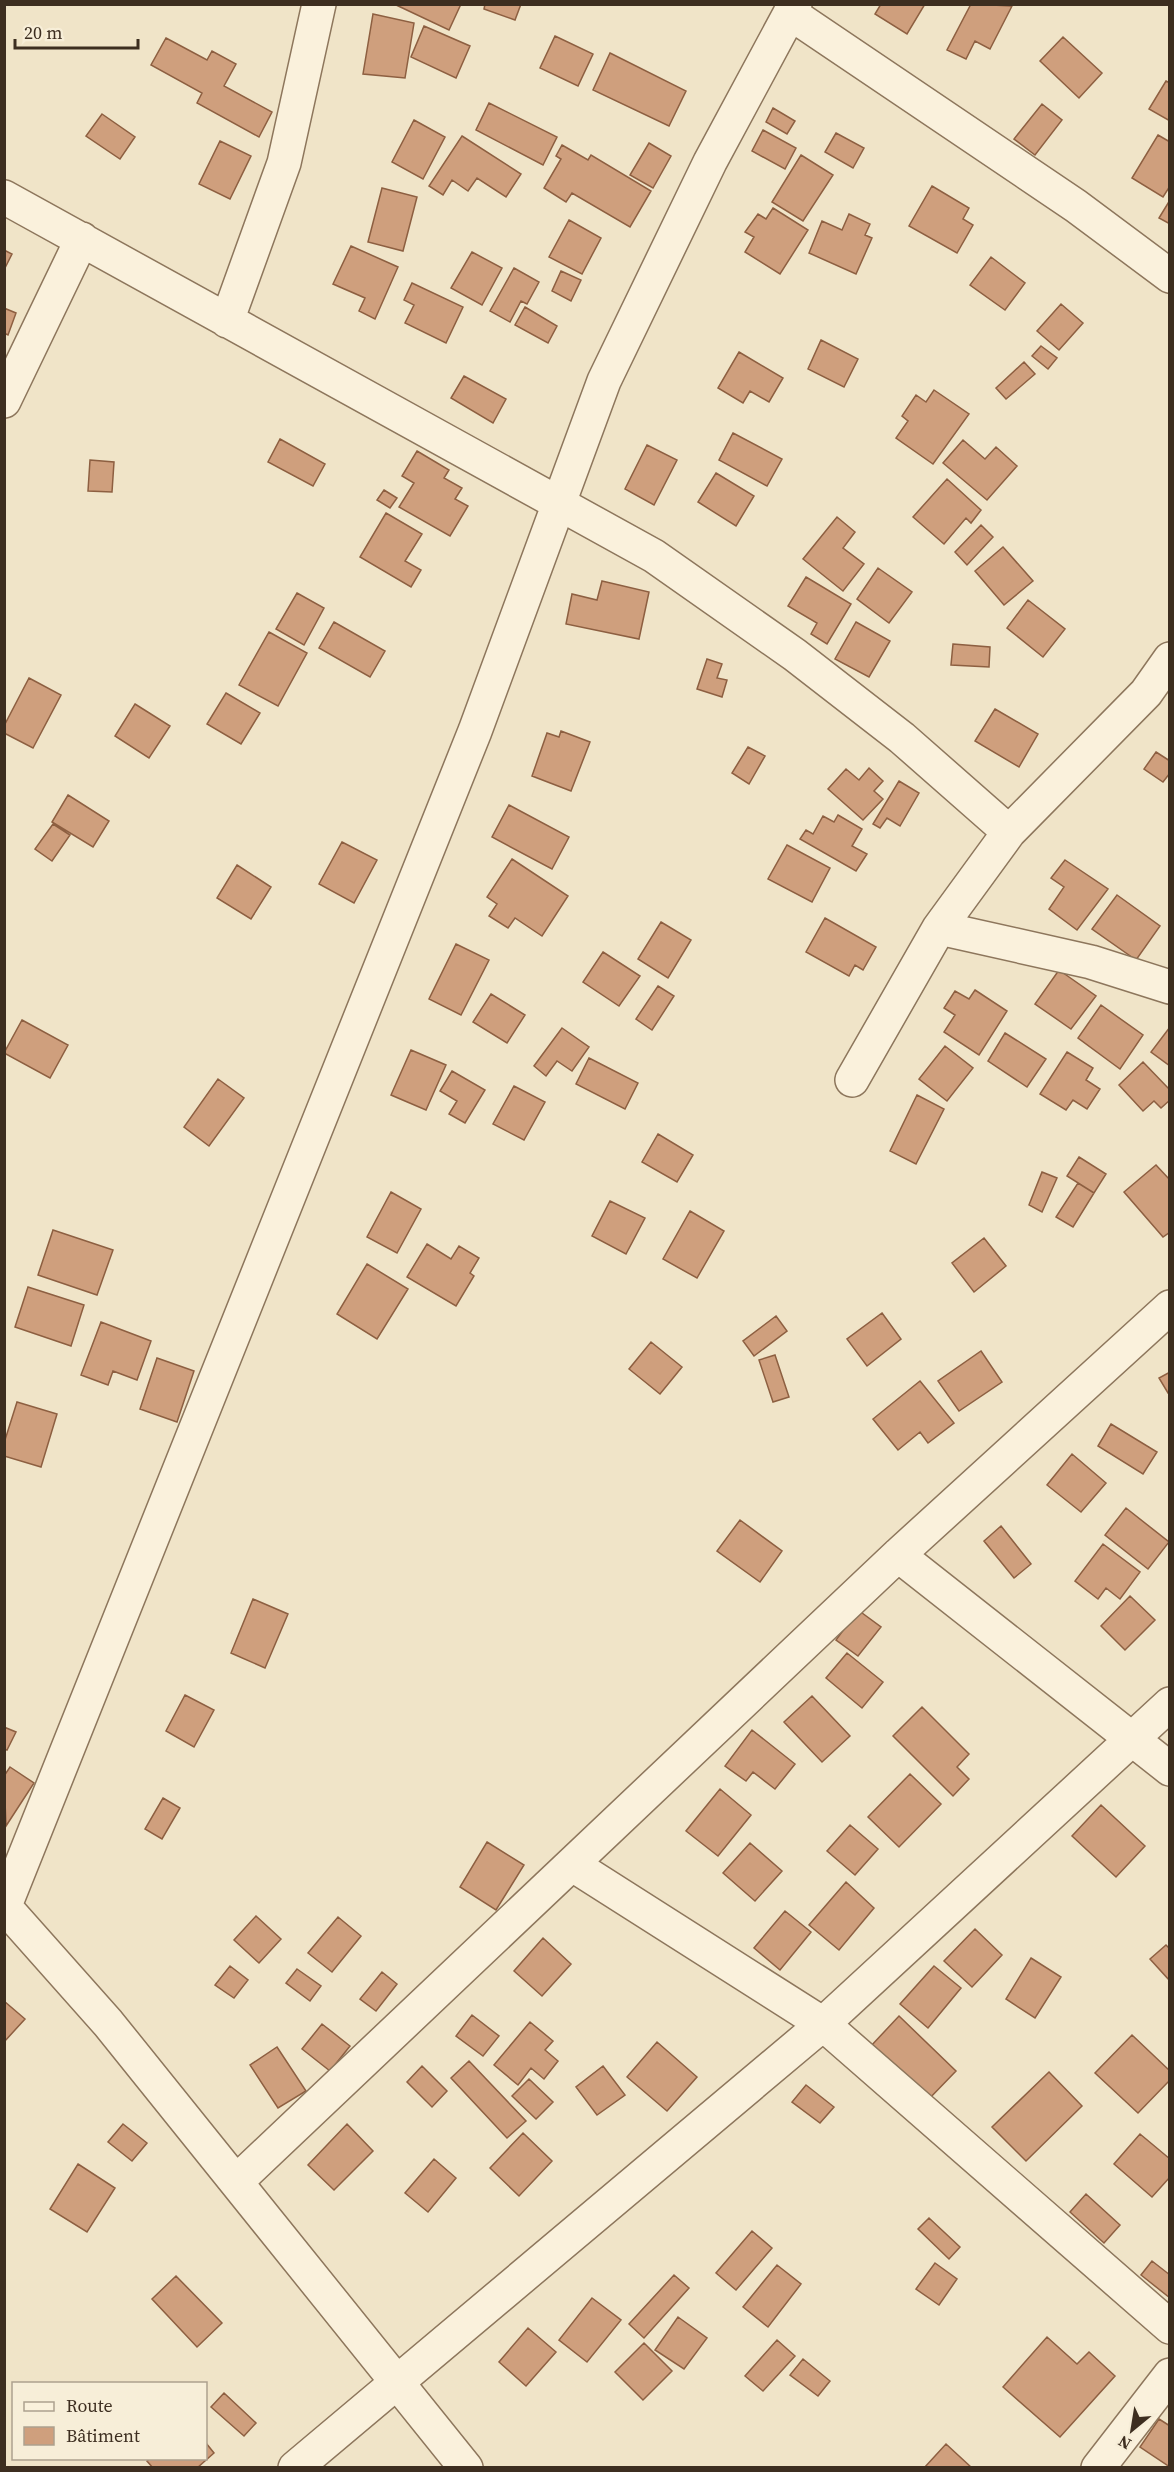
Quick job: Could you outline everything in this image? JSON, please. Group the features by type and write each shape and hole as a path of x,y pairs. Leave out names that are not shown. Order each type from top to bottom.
{"street":[{"path":"227,321 284,163 319,4"},
{"path":"466,2468 108,2023 5,1907 475,731 604,381 710,162 793,9 1076,206 1170,276"},
{"path":"4,197 654,556 795,655 902,738 1009,832"},
{"path":"4,400 82,239"},
{"path":"852,1080 939,928 1009,832 1146,693 1170,659"},
{"path":"939,928 1091,962 1170,987"},
{"path":"236,2182 898,1555 1170,1307"},
{"path":"898,1555 1170,1769"},
{"path":"295,2468 823,2024 1170,1704"},
{"path":"573,1865 823,2024 1170,2327"},
{"path":"1098,2468 1170,2375"}],"building":[{"path":"394,4 461,4 449,30"},
{"path":"485,4 521,4 515,20 484,9"},
{"path":"881,4 925,4 907,34 875,14"},
{"path":"971,4 1012,6 990,49 975,41 966,59 947,50"},
{"path":"373,14 414,23 405,78 363,74"},
{"path":"424,26 470,46 456,78 411,57"},
{"path":"555,36 593,54 578,86 540,68"},
{"path":"1063,37 1102,73 1079,98 1040,61"},
{"path":"166,38 207,60 212,51 236,64 224,86 272,112 259,137 197,103 202,93 151,65"},
{"path":"610,53 686,91 669,126 593,90"},
{"path":"1166,81 1170,83 1170,121 1149,109"},
{"path":"489,103 557,137 543,165 476,130"},
{"path":"1042,104 1062,120 1035,155 1014,139"},
{"path":"773,108 795,121 787,134 766,122"},
{"path":"102,114 135,137 120,159 86,136"},
{"path":"414,120 445,137 423,179 392,162"},
{"path":"763,130 796,148 785,169 752,151"},
{"path":"836,133 864,148 853,168 825,152"},
{"path":"1158,135 1170,142 1170,186 1163,197 1132,178"},
{"path":"462,136 521,174 506,197 477,178 468,191 452,180 443,195 429,186"},
{"path":"220,141 251,156 230,199 199,184"},
{"path":"649,143 671,156 653,188 630,175"},
{"path":"562,145 588,160 591,155 651,191 630,227 572,193 566,202 544,188 561,159 556,156"},
{"path":"801,155 833,175 803,221 772,202"},
{"path":"932,186 969,208 963,219 973,225 957,253 909,226"},
{"path":"382,188 417,197 403,251 368,242"},
{"path":"1170,200 1170,224 1159,218"},
{"path":"773,208 808,230 780,274 745,252 754,237 745,232 758,214 766,219"},
{"path":"849,214 870,224 865,235 872,238 856,274 809,253 822,221 842,230"},
{"path":"569,220 601,238 582,274 549,257"},
{"path":"351,246 398,267 375,319 359,311 365,298 333,284"},
{"path":"4,250 12,254 4,270"},
{"path":"472,252 502,268 482,305 451,288"},
{"path":"991,257 1025,283 1005,310 970,285"},
{"path":"514,268 539,282 527,304 521,301 510,322 490,311"},
{"path":"561,271 581,280 571,301 552,291"},
{"path":"412,283 463,307 446,343 405,323 414,305 404,300"},
{"path":"1061,304 1083,323 1059,350 1037,331"},
{"path":"525,307 557,326 548,343 515,325"},
{"path":"4,308 16,313 8,335 4,333"},
{"path":"821,340 858,359 844,387 808,369"},
{"path":"1041,346 1057,358 1048,369 1032,356"},
{"path":"739,352 783,378 769,402 750,391 743,403 718,388"},
{"path":"1024,362 1035,374 1006,399 996,388"},
{"path":"464,376 506,399 493,423 451,398"},
{"path":"934,390 969,414 933,464 896,438 908,421 902,416 916,395 926,402"},
{"path":"733,433 782,459 767,486 719,460"},
{"path":"280,439 325,464 313,486 268,462"},
{"path":"963,440 985,459 996,447 1017,466 987,500 943,463"},
{"path":"647,445 677,460 654,505 625,489"},
{"path":"417,451 449,470 444,478 462,488 455,499 468,506 450,536 399,507 414,483 402,476"},
{"path":"90,460 114,462 112,492 88,491"},
{"path":"716,473 754,496 736,526 698,502"},
{"path":"947,479 981,510 971,523 966,518 944,544 913,517"},
{"path":"384,490 397,498 390,508 377,500"},
{"path":"386,513 422,534 405,561 421,570 411,587 360,557"},
{"path":"837,517 855,532 843,548 864,564 843,591 803,559"},
{"path":"981,525 993,537 967,565 955,552"},
{"path":"1003,547 1033,581 1004,605 975,571"},
{"path":"878,568 912,592 889,623 857,599"},
{"path":"806,577 851,604 827,644 811,634 817,623 788,606"},
{"path":"602,581 649,592 639,639 566,624 572,594 597,600"},
{"path":"297,593 324,608 304,645 276,629"},
{"path":"1028,600 1065,629 1043,657 1007,628"},
{"path":"334,622 385,651 370,677 319,648"},
{"path":"856,622 890,641 869,677 835,659"},
{"path":"269,632 307,653 278,706 239,685"},
{"path":"953,644 990,647 989,667 951,665"},
{"path":"707,659 722,664 717,678 727,680 722,697 697,689"},
{"path":"29,678 61,695 33,748 4,733 4,726"},
{"path":"226,693 260,713 241,744 207,724"},
{"path":"135,704 170,726 149,758 115,736"},
{"path":"995,709 1038,734 1019,767 975,741"},
{"path":"561,731 590,742 571,791 532,776 547,733 559,737"},
{"path":"748,747 765,756 749,784 732,773"},
{"path":"1156,752 1170,761 1170,773 1163,782 1144,769"},
{"path":"869,768 883,781 874,791 883,799 863,820 828,789 846,769 859,780"},
{"path":"899,781 919,793 900,826 887,818 880,828 873,824"},
{"path":"68,795 109,821 93,847 52,822"},
{"path":"509,805 569,837 552,869 492,837"},
{"path":"838,815 862,829 852,846 867,854 856,871 800,839 806,830 813,834 823,816 834,822"},
{"path":"53,824 70,835 52,861 35,849"},
{"path":"342,842 377,860 354,903 319,884"},
{"path":"787,845 830,868 812,902 768,879"},
{"path":"512,859 568,896 542,936 515,918 508,928 489,916 497,904 487,897"},
{"path":"1065,860 1108,889 1077,930 1049,909 1064,887 1051,878"},
{"path":"237,865 271,887 251,919 217,898"},
{"path":"1117,895 1160,926 1136,960 1092,929"},
{"path":"825,918 876,947 863,970 855,965 849,976 806,952"},
{"path":"661,922 691,940 668,978 638,959"},
{"path":"456,944 489,960 461,1015 429,999"},
{"path":"603,952 640,976 619,1006 583,982"},
{"path":"1059,970 1096,996 1071,1029 1035,1004"},
{"path":"658,986 674,996 652,1030 636,1019"},
{"path":"975,990 1007,1011 979,1055 944,1032 955,1015 944,1008 955,991 969,999"},
{"path":"491,994 525,1015 507,1043 473,1022"},
{"path":"1101,1005 1143,1035 1120,1069 1078,1038"},
{"path":"22,1020 68,1045 50,1078 4,1053"},
{"path":"1170,1027 1170,1066 1151,1052"},
{"path":"562,1028 589,1047 572,1071 557,1061 546,1076 534,1066"},
{"path":"1005,1033 1046,1059 1027,1087 988,1061"},
{"path":"945,1046 973,1068 947,1101 919,1079"},
{"path":"411,1050 446,1065 426,1110 391,1095"},
{"path":"1067,1052 1093,1068 1086,1080 1100,1089 1087,1109 1073,1100 1066,1110 1040,1094"},
{"path":"589,1058 638,1083 625,1109 576,1084"},
{"path":"1143,1062 1170,1090 1170,1100 1161,1108 1154,1101 1143,1111 1119,1085"},
{"path":"452,1071 485,1090 465,1123 449,1114 457,1101 440,1091"},
{"path":"218,1079 244,1098 209,1146 184,1127"},
{"path":"514,1086 545,1102 524,1140 493,1124"},
{"path":"917,1095 944,1109 916,1164 890,1151"},
{"path":"658,1134 693,1155 677,1182 642,1162"},
{"path":"1079,1157 1106,1174 1094,1193 1067,1176"},
{"path":"1156,1165 1170,1180 1170,1232 1163,1237 1124,1192"},
{"path":"1042,1172 1057,1178 1042,1212 1029,1205"},
{"path":"1078,1183 1094,1193 1073,1227 1056,1217"},
{"path":"391,1192 421,1209 397,1253 367,1237"},
{"path":"610,1201 645,1218 626,1254 592,1236"},
{"path":"690,1211 724,1231 697,1278 663,1259"},
{"path":"53,1230 113,1250 97,1295 38,1275"},
{"path":"984,1238 1006,1266 974,1292 952,1263"},
{"path":"427,1244 451,1259 459,1246 479,1258 470,1273 474,1276 456,1306 407,1277"},
{"path":"367,1264 408,1289 377,1339 337,1314"},
{"path":"28,1287 84,1305 71,1346 15,1327"},
{"path":"882,1313 901,1339 867,1366 847,1339"},
{"path":"776,1316 787,1331 754,1356 743,1341"},
{"path":"101,1322 151,1341 137,1380 113,1371 108,1385 81,1375"},
{"path":"651,1342 682,1367 660,1394 629,1369"},
{"path":"981,1351 1002,1382 959,1411 938,1381"},
{"path":"775,1355 789,1397 773,1402 759,1360"},
{"path":"157,1358 194,1371 177,1422 140,1409"},
{"path":"1170,1372 1170,1392 1168,1393 1159,1378"},
{"path":"920,1381 954,1423 928,1443 920,1432 898,1450 873,1419"},
{"path":"17,1402 57,1414 41,1467 4,1456 4,1443"},
{"path":"1111,1424 1157,1452 1143,1474 1098,1446"},
{"path":"1072,1454 1106,1483 1081,1512 1047,1485"},
{"path":"1126,1508 1169,1542 1148,1569 1105,1535"},
{"path":"740,1520 782,1551 760,1582 717,1551"},
{"path":"1001,1526 1031,1564 1014,1578 984,1541"},
{"path":"1103,1544 1140,1572 1120,1599 1106,1588 1098,1599 1075,1581"},
{"path":"1130,1596 1155,1620 1125,1650 1101,1626"},
{"path":"253,1599 288,1614 265,1668 231,1653"},
{"path":"858,1610 881,1627 858,1656 836,1640"},
{"path":"847,1653 883,1682 862,1708 826,1678"},
{"path":"185,1695 214,1710 194,1747 166,1731"},
{"path":"812,1696 850,1736 822,1762 784,1722"},
{"path":"922,1707 969,1754 957,1767 969,1779 953,1796 893,1736"},
{"path":"4,1727 16,1732 7,1750 4,1749"},
{"path":"752,1730 795,1764 775,1789 753,1772 746,1781 725,1766"},
{"path":"10,1767 34,1783 6,1826 4,1776"},
{"path":"910,1774 941,1804 899,1847 868,1817"},
{"path":"720,1789 751,1815 718,1856 686,1831"},
{"path":"163,1798 180,1808 162,1839 145,1829"},
{"path":"1101,1805 1145,1846 1116,1877 1072,1836"},
{"path":"850,1825 878,1849 855,1875 827,1851"},
{"path":"487,1842 524,1865 496,1910 460,1887"},
{"path":"750,1843 782,1871 755,1901 723,1873"},
{"path":"846,1882 874,1908 839,1950 809,1925"},
{"path":"785,1911 811,1932 780,1970 754,1948"},
{"path":"256,1916 281,1939 259,1963 234,1940"},
{"path":"338,1917 361,1936 332,1972 308,1953"},
{"path":"975,1929 1002,1955 972,1987 944,1961"},
{"path":"543,1938 571,1964 542,1996 514,1971"},
{"path":"1166,1945 1170,1949 1170,1981 1150,1959"},
{"path":"1031,1958 1061,1977 1035,2018 1006,1999"},
{"path":"230,1966 248,1980 234,1998 215,1985"},
{"path":"934,1966 961,1988 928,2028 900,2004"},
{"path":"297,1969 321,1986 310,2001 286,1983"},
{"path":"382,1972 397,1984 376,2011 360,1999"},
{"path":"4,2001 25,2019 4,2042"},
{"path":"472,2015 499,2036 483,2056 456,2036"},
{"path":"899,2016 956,2071 927,2101 870,2047"},
{"path":"530,2022 553,2041 545,2050 558,2061 544,2079 531,2068 518,2085 494,2065"},
{"path":"322,2024 350,2046 330,2071 302,2049"},
{"path":"1132,2035 1170,2071 1170,2080 1138,2113 1095,2073"},
{"path":"657,2042 697,2077 667,2111 627,2077"},
{"path":"277,2047 306,2091 278,2108 250,2065"},
{"path":"469,2061 526,2121 507,2138 451,2078"},
{"path":"422,2066 447,2091 432,2107 407,2082"},
{"path":"603,2066 625,2095 597,2115 576,2087"},
{"path":"1049,2072 1082,2106 1026,2161 992,2127"},
{"path":"529,2079 553,2102 536,2119 512,2096"},
{"path":"806,2085 834,2107 820,2123 792,2102"},
{"path":"123,2124 147,2143 132,2161 108,2142"},
{"path":"347,2124 373,2151 334,2190 308,2165"},
{"path":"523,2133 552,2161 519,2196 490,2168"},
{"path":"1140,2134 1170,2159 1170,2177 1152,2197 1114,2164"},
{"path":"434,2159 456,2178 428,2212 405,2193"},
{"path":"78,2164 115,2188 87,2232 50,2209"},
{"path":"1086,2194 1120,2225 1104,2243 1070,2212"},
{"path":"929,2218 960,2247 949,2259 918,2229"},
{"path":"752,2231 772,2248 736,2290 716,2273"},
{"path":"1152,2261 1170,2275 1170,2298 1141,2275"},
{"path":"935,2263 957,2279 939,2305 916,2289"},
{"path":"777,2265 801,2284 768,2327 743,2307"},
{"path":"674,2275 689,2288 644,2338 629,2324"},
{"path":"176,2276 222,2323 197,2347 152,2299"},
{"path":"592,2298 621,2320 587,2362 559,2340"},
{"path":"678,2317 707,2338 684,2369 655,2350"},
{"path":"528,2328 556,2352 526,2386 499,2362"},
{"path":"1047,2337 1077,2364 1089,2352 1115,2376 1060,2437 1003,2387"},
{"path":"777,2340 795,2356 763,2391 745,2376"},
{"path":"644,2343 672,2371 643,2400 615,2372"},
{"path":"803,2359 830,2381 818,2396 790,2375"},
{"path":"224,2393 256,2423 244,2436 211,2407"},
{"path":"1159,2419 1170,2426 1170,2467 1140,2447"},
{"path":"207,2444 214,2453 207,2459"},
{"path":"946,2444 972,2468 924,2468"},
{"path":"206,2460 197,2468 153,2468 147,2461"}]}
